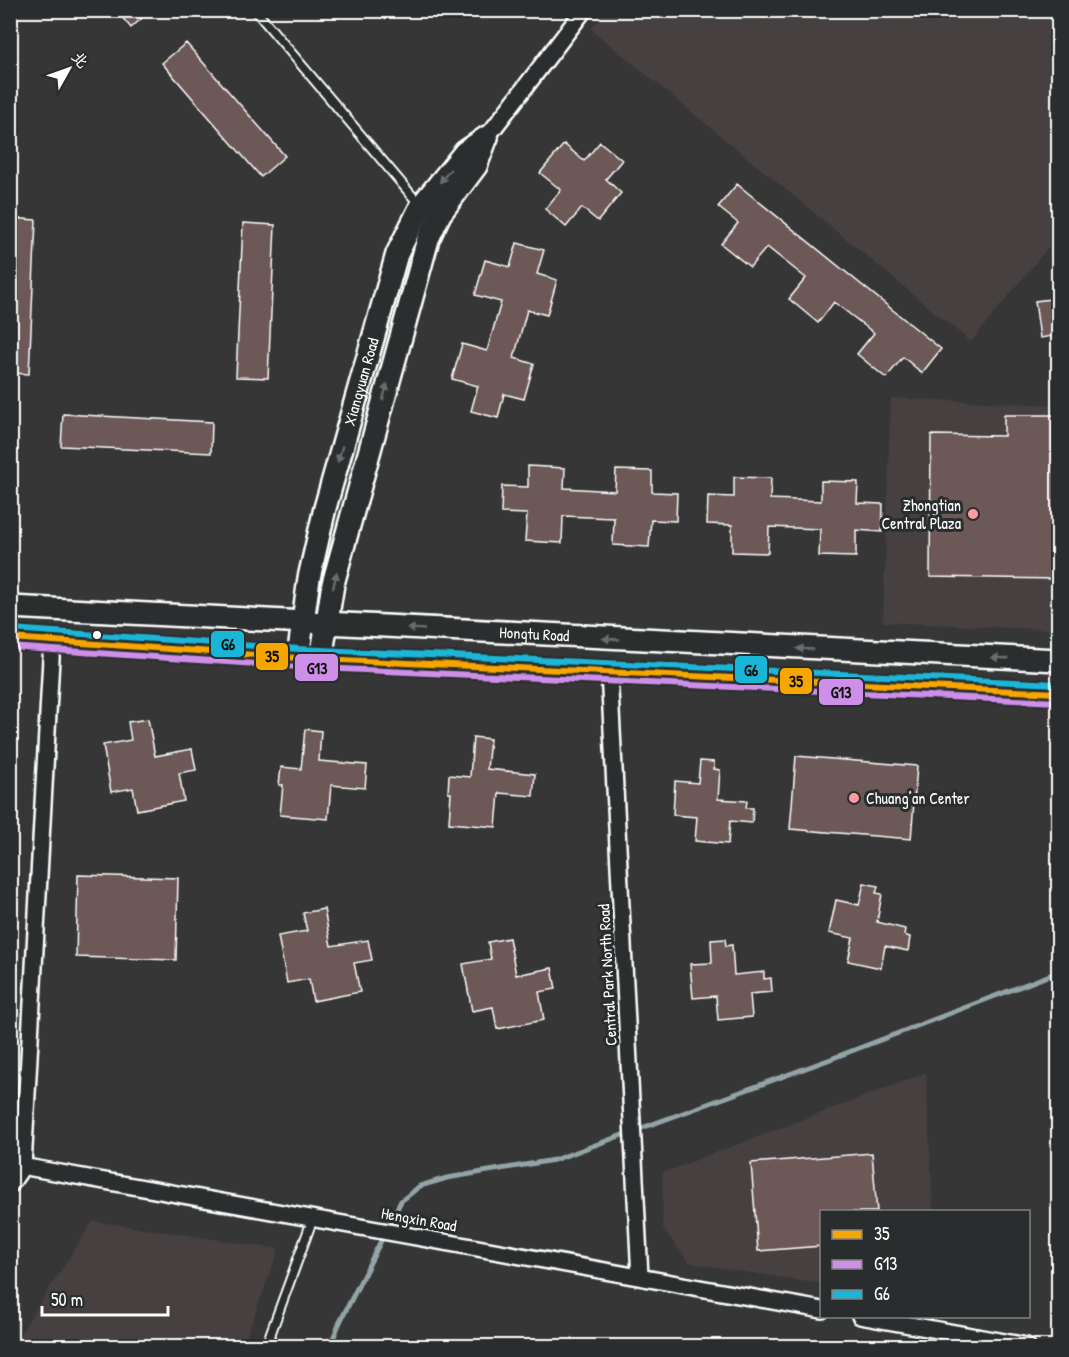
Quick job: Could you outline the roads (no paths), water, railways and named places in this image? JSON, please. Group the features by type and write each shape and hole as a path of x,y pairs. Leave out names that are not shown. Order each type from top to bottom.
{"main road":[{"name":"Xiangyuan Road","path":"298,658 309,578 325,508 397,254 430,210 465,152 487,137"},
{"name":"Xiangyuan Road","path":"321,658 333,584 428,239 430,210"},
{"name":"Hongtu Road","path":"10,606 303,623 1059,660"},
{"name":"Hongtu Road","path":"10,638 298,658 1059,693"}],"street":[{"name":"Xiangyuan Road","path":"487,137 584,10"},
{"path":"10,1185 17,1165 52,641"},
{"name":"Central Park North Road","path":"609,671 640,1277"},
{"name":"Hengxin Road","path":"17,1165 820,1310"},
{"path":"866,1318 1026,1347"}],"lane":[{"path":"255,10 410,195 430,210"},
{"path":"266,1347 313,1218"}],"waterway":[{"path":"330,1346 401,1201 420,1186 447,1178 554,1160 828,1060 1058,972"}],"place":[{"name":"Zhongtian Central Plaza","path":"973,514"},
{"name":"Chuang’an Center","path":"854,798"}]}
